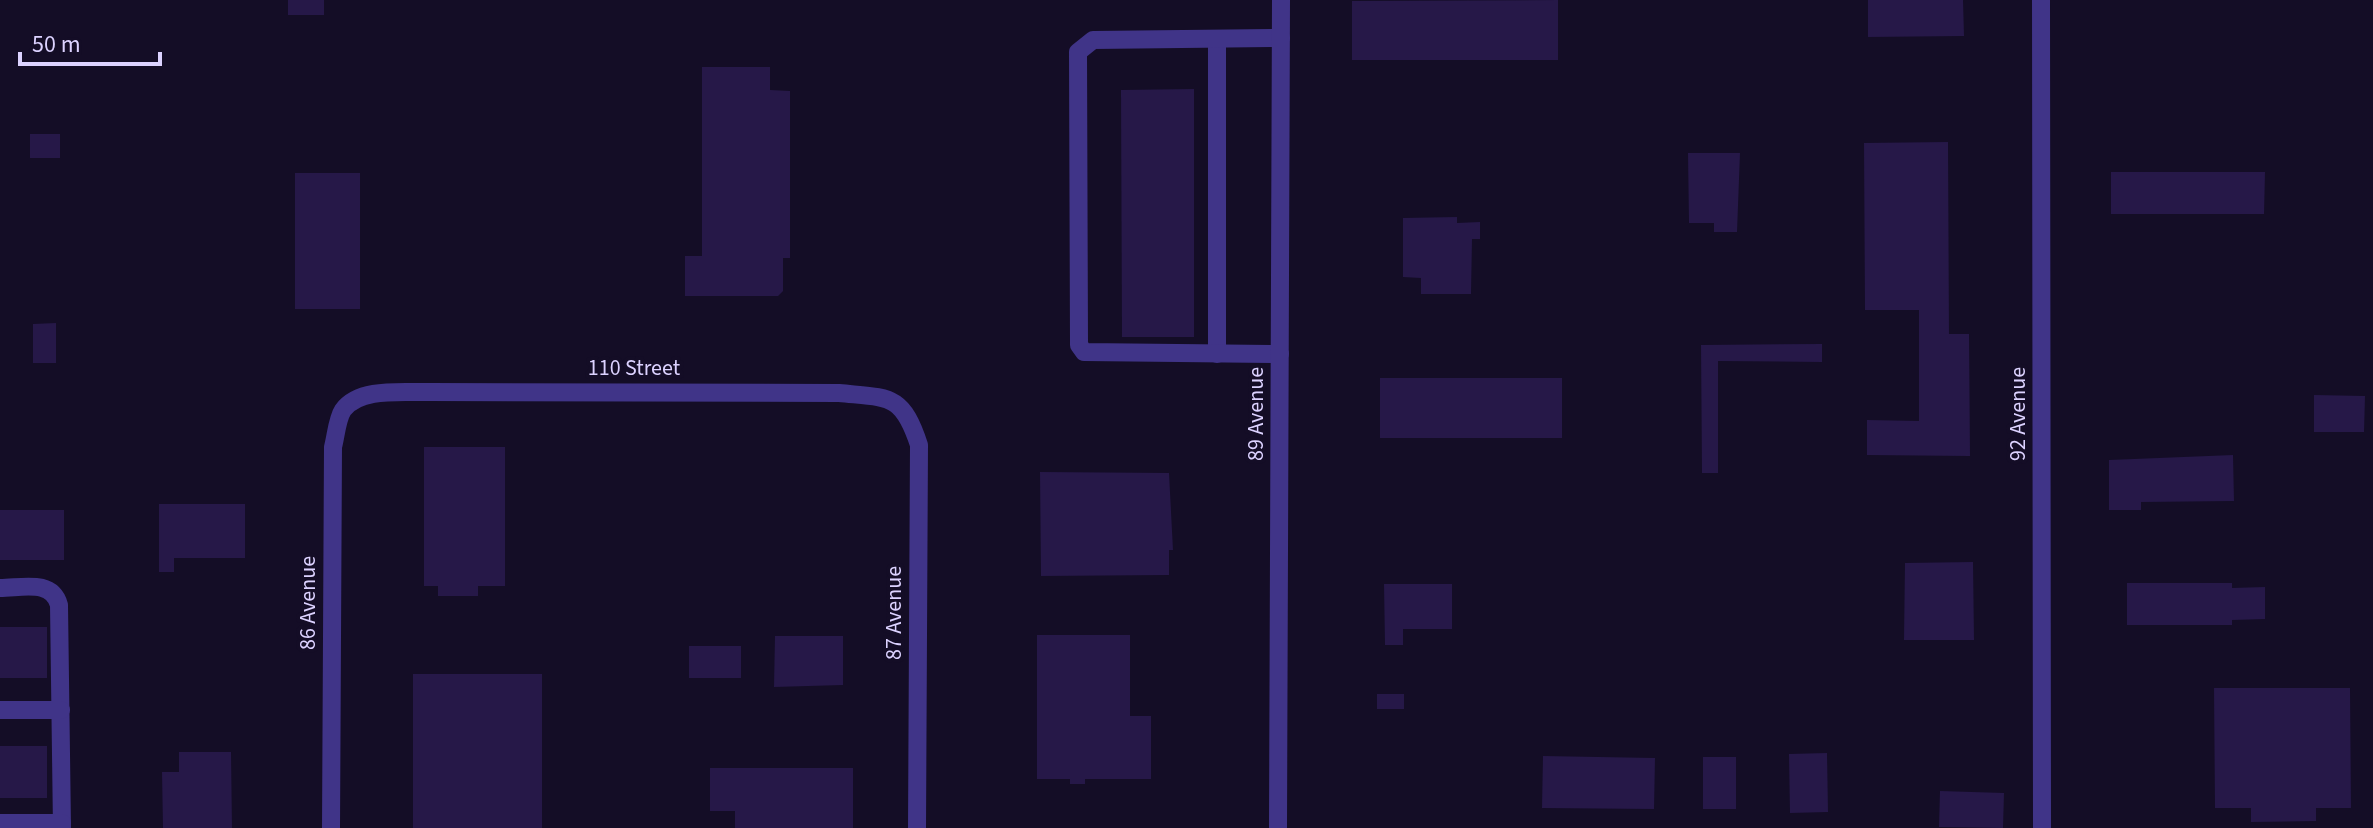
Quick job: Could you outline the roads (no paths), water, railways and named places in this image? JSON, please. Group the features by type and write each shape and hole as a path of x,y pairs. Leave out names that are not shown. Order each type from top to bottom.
{"street":[{"name":"89 Avenue","path":"1278,828 1281,0"},
{"name":"92 Avenue","path":"2041,0 2042,828"},
{"path":"1280,354 1094,354 1084,352 1079,345 1078,52 1093,40 1281,38"},
{"path":"1217,39 1217,354"},
{"name":"110 Street","path":"368,395 428,392 839,393 882,397 898,404"},
{"name":"86 Avenue","path":"331,828 333,447 342,412 354,401 368,395"},
{"name":"87 Avenue","path":"898,404 909,415 919,445 917,828"},
{"path":"0,588 47,587 56,594 62,825 0,823"},
{"path":"0,710 61,710"}]}
